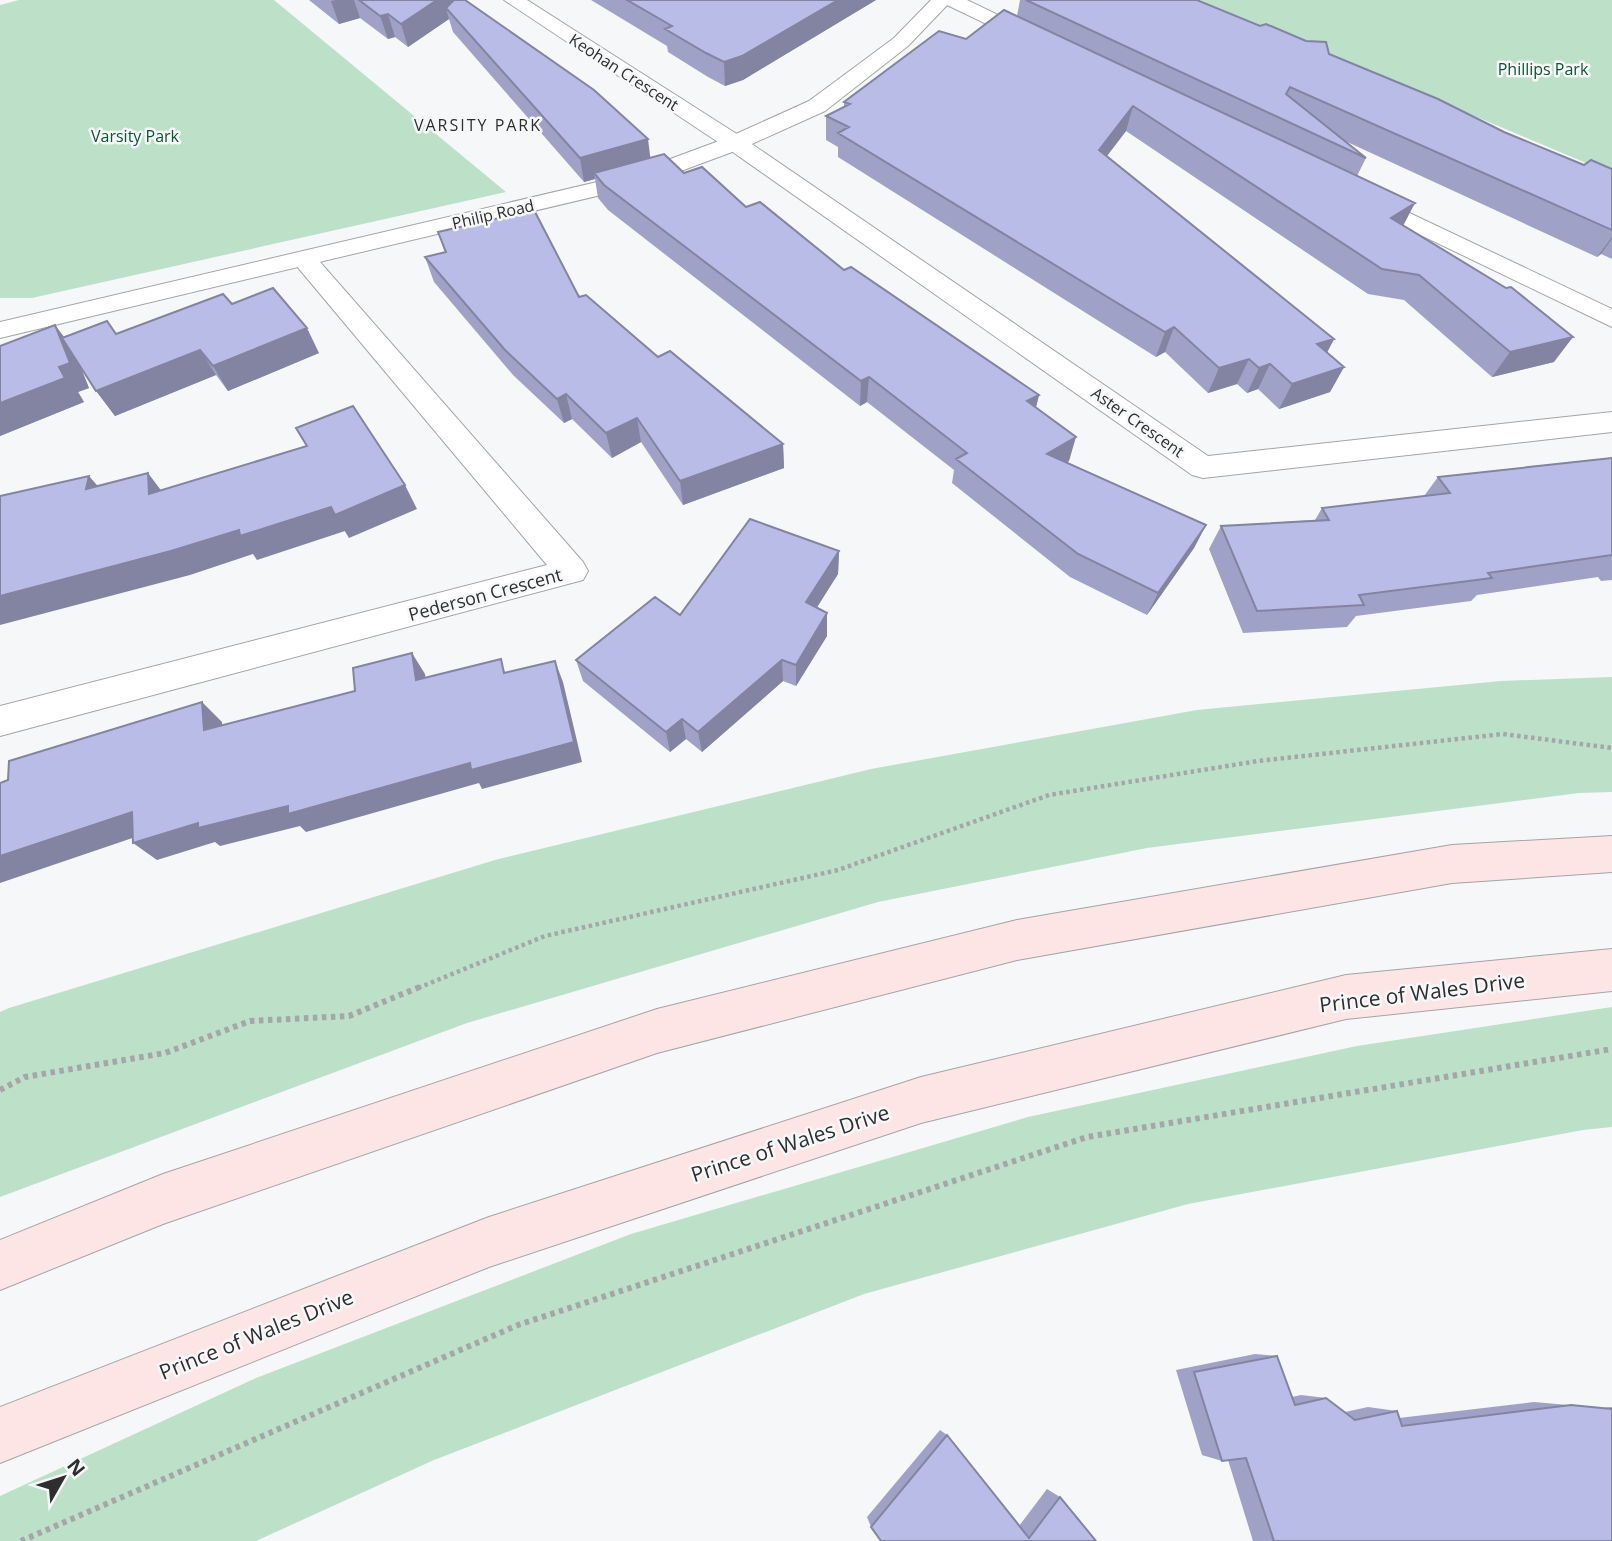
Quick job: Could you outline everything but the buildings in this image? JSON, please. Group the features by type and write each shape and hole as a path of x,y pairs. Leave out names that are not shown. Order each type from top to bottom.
{"main road":[{"path":"0,1265 163,1199 657,1031 1017,940 1452,864 1612,854"},
{"name":"Prince of Wales Drive","path":"0,1435 489,1242 921,1100 1346,997 1612,970"}],"street":[{"name":"Keohan Crescent","path":"514,0 735,143"},
{"name":"Philip Road","path":"0,330 635,180 735,143 817,106 901,42 942,0"},
{"path":"953,0 1063,54"},
{"name":"Aster Crescent","path":"735,143 1203,467 1612,422"},
{"path":"1338,186 1612,319"},
{"name":"Pederson Crescent","path":"0,721 572,571 304,259"}],"path":[{"path":"0,1090 25,1077 165,1053 250,1021 349,1016 545,936 838,870 1049,795 1258,761 1503,734 1612,748"},
{"path":"21,1541 518,1325 1087,1137 1612,1049"}],"green space":[{"name":"Varsity Park","path":"19,0 274,0 506,192 32,298 0,298 0,5"},
{"name":"Phillips Park","path":"1200,0 1612,0 1612,174"},
{"path":"1612,677 1612,792 1579,793 1147,848 878,902 467,1023 0,1197 0,1012 9,1008 495,860 871,769 1197,710 1501,681"},
{"path":"1612,1007 1612,1127 1583,1130 1188,1204 864,1294 434,1460 256,1541 0,1541 0,1496 256,1378 631,1234 1028,1117 1357,1046"}],"district":[{"name":"VARSITY PARK","path":"478,125"}]}
